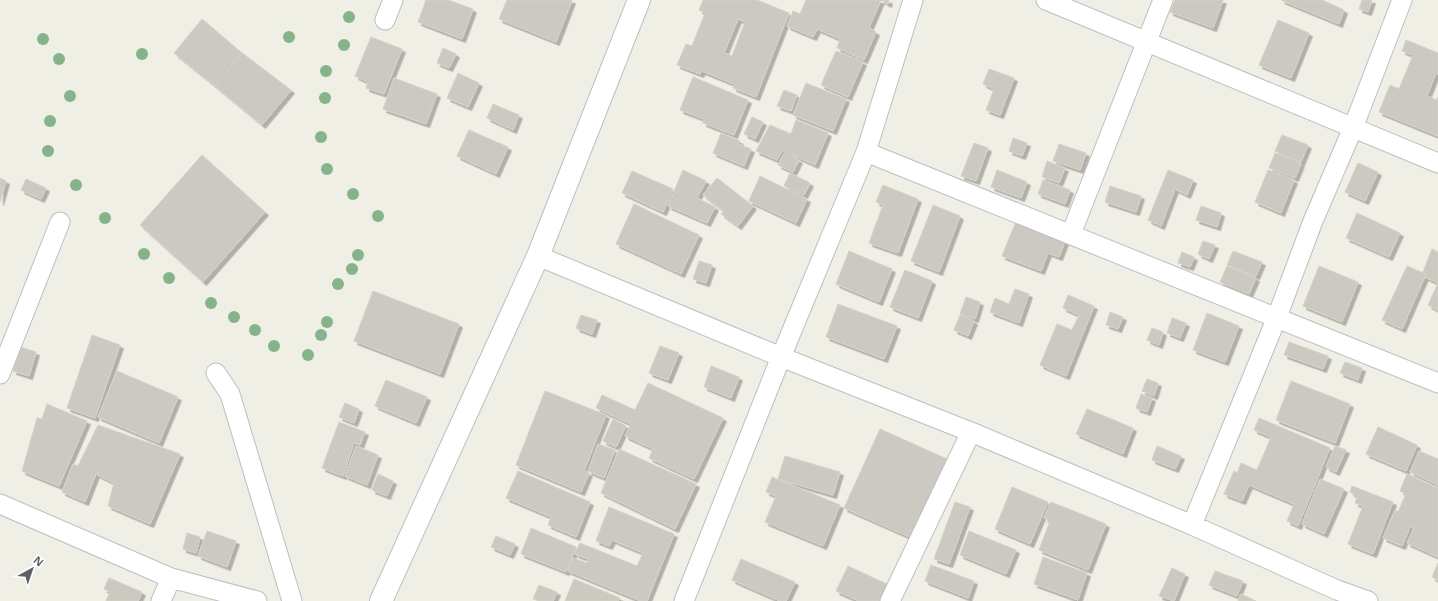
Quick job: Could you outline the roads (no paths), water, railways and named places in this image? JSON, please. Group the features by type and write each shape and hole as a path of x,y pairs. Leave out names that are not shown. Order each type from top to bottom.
{"street":[{"path":"385,20 393,0"},
{"path":"385,600 538,256 639,0"},
{"path":"684,601 781,357 866,152 913,0"},
{"path":"1046,0 1438,163"},
{"path":"1071,234 1163,0"},
{"path":"1192,525 1277,317 1313,221 1353,128 1402,0"},
{"path":"866,152 1438,383"},
{"path":"0,374 60,222"},
{"path":"538,256 781,357 971,432 1192,525 1334,595 1368,601"},
{"path":"216,373 230,394 292,601"},
{"path":"890,601 971,432"},
{"path":"0,504 171,578 257,601"},
{"path":"161,601 171,578"}]}
